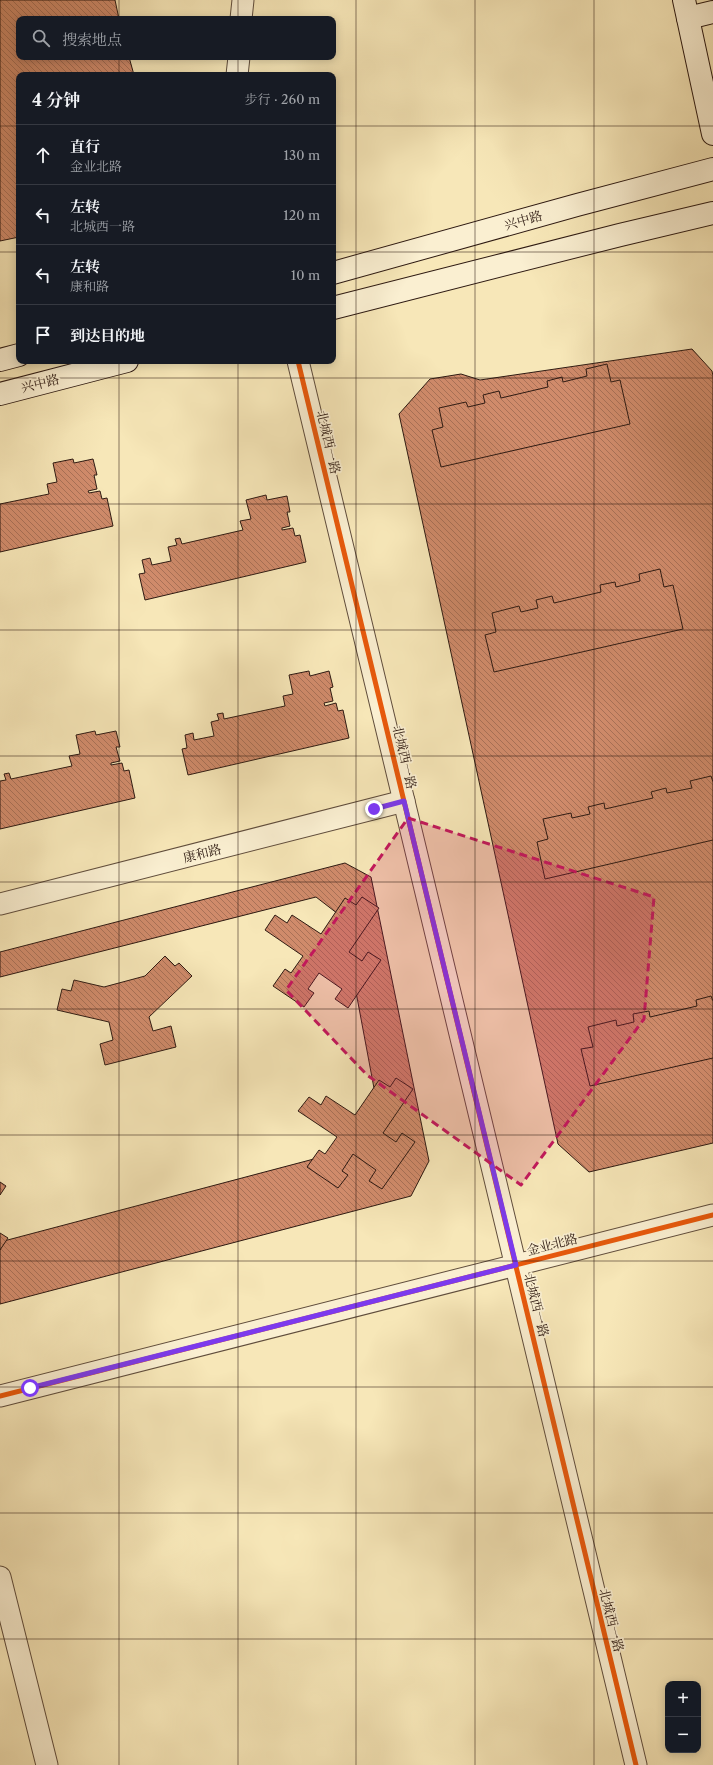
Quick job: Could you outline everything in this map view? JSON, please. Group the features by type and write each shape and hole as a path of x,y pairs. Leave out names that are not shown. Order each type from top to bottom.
{"street":[{"path":"241,16 243,0"},
{"path":"713,12 686,9 713,134"},
{"path":"237,72 239,60"},
{"name":"兴中路","path":"336,272 576,205 713,169"},
{"path":"336,307 612,237 713,213"},
{"path":"0,360 16,356"},
{"name":"兴中路","path":"0,394 116,364"},
{"name":"北城西一路","path":"299,364 636,1765"},
{"name":"康和路","path":"0,904 404,801"},
{"name":"金业北路","path":"0,1396 713,1215"},
{"path":"0,1577 47,1765"}],"highlighted area":[{"path":"408,818 654,897 644,1019 521,1185 367,1075 286,990"}],"building":[{"path":"0,0 115,0 118,16 16,16 16,60 130,60 133,72 16,72 16,238 0,241"},
{"path":"692,349 712,371 713,376 713,1143 589,1172 558,1144 399,414 430,379 461,374 480,380"},
{"path":"607,364 611,382 620,380 630,424 441,467 432,430 443,427 439,408 466,402 468,407 485,403 483,395 499,391 501,398 548,387 547,381 562,377 563,382 587,376 586,369"},
{"path":"73,459 74,463 93,459 97,475 94,475 97,489 88,491 89,493 100,491 102,499 107,498 113,526 0,552 0,504 49,494 47,484 57,482 53,463"},
{"path":"266,495 267,500 287,496 290,512 287,512 290,526 282,528 282,530 293,528 295,536 300,535 306,562 145,600 139,574 145,573 142,560 150,558 152,565 171,561 168,547 177,545 175,539 180,538 182,544 243,530 240,521 251,519 246,500"},
{"path":"660,569 664,587 673,585 683,629 494,672 485,635 496,632 492,613 519,606 521,612 538,608 536,600 552,596 554,603 601,592 600,585 615,582 616,587 640,581 639,574"},
{"path":"309,671 310,676 329,671 333,687 330,688 333,701 324,703 325,706 336,703 338,711 343,710 349,738 188,775 182,749 187,748 185,735 193,733 194,740 214,736 211,722 219,720 217,714 223,713 224,719 285,706 283,696 293,694 289,675"},
{"path":"95,731 96,735 116,731 120,747 116,747 120,761 111,763 111,765 122,763 124,771 129,770 135,798 0,829 0,781 6,780 4,774 9,773 11,779 72,766 69,756 80,754 76,735"},
{"path":"711,776 713,782 713,840 545,879 537,842 548,839 543,819 571,813 572,818 590,814 588,807 604,803 605,809 653,798 651,792 666,788 667,793 692,788 690,781"},
{"path":"345,863 371,877 429,1161 411,1196 0,1304 0,1242 363,1146 379,1115 342,917 316,897 0,977 0,952"},
{"path":"362,897 379,908 349,952 362,961 368,952 381,960 348,1008 335,999 342,989 319,973 308,989 314,993 304,1007 273,986 285,969 291,973 303,956 265,930 275,915 287,923 292,915 321,934 345,898 356,905"},
{"path":"165,956 175,966 179,963 192,976 149,1017 153,1031 171,1026 176,1047 105,1065 100,1044 113,1040 109,1022 57,1010 62,989 71,991 74,980 104,987 145,976"},
{"path":"711,996 713,1001 713,1058 590,1086 581,1049 593,1047 588,1027 616,1020 617,1026 634,1022 633,1014 649,1011 650,1017 697,1006 696,1000"},
{"path":"396,1078 413,1089 383,1133 396,1142 402,1133 415,1142 382,1189 369,1181 376,1170 353,1154 342,1171 348,1175 338,1188 307,1167 319,1150 325,1154 337,1137 298,1111 309,1097 321,1105 326,1096 355,1115 379,1080 390,1087"},
{"path":"0,1182 6,1186 0,1195"},
{"path":"0,1233 8,1238 0,1250"}],"cycle path":[{"path":"299,364 636,1765"},
{"path":"0,1396 713,1215"}],"route":[{"path":"30,1388 516,1265 404,801 374,809"}]}
